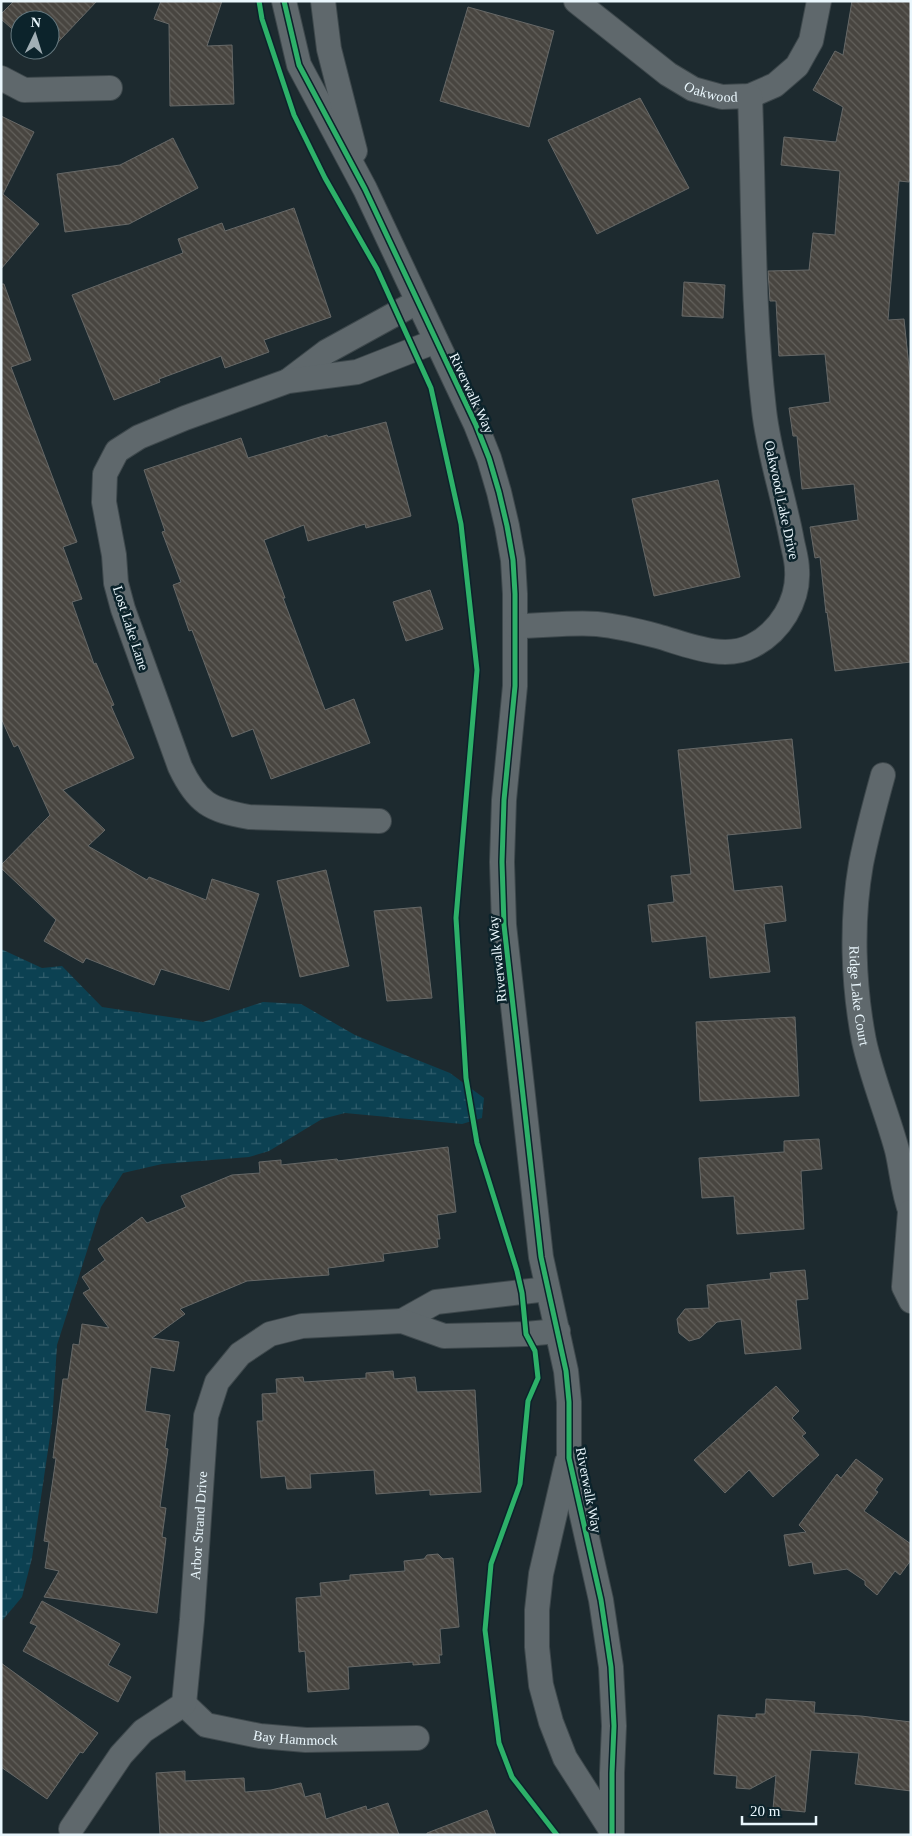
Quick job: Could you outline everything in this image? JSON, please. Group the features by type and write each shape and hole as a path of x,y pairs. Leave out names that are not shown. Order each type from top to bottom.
{"street":[{"name":"Riverwalk Way","path":"284,1 299,65 365,189 476,425 489,458 507,526 513,560 516,626 512,725 503,827 504,925 541,1257 566,1371 569,1402 568,1458 541,1574 536,1610 536,1647 541,1684 551,1722 565,1758 611,1832"},
{"name":"Riverwalk Way","path":"323,1 329,49 365,189"},
{"name":"Oakwood","path":"576,1 668,74 693,89 722,97 750,96 776,85 797,66 811,41 819,1"},
{"path":"1,78 24,90 110,88"},
{"name":"Oakwood Lake Drive","path":"516,626 596,624 628,629 722,653 751,647 776,629 793,602 798,570 789,521 771,456 764,410 755,288 750,96"},
{"name":"Lost Lake Lane","path":"288,381 326,352 417,302"},
{"name":"Lost Lake Lane","path":"379,821 249,817 229,814 212,807 198,797 189,787 123,609 116,582 113,545 104,502 105,474 117,451 139,436 288,381 357,372 436,341"},
{"name":"Ridge Lake Court","path":"883,775 861,863 857,895 856,966 858,1005 864,1042 880,1101 897,1149 910,1212 904,1287 911,1301"},
{"name":"Arbor Strand Drive","path":"402,1322 436,1302 547,1290"},
{"name":"Arbor Strand Drive","path":"184,1704 192,1620 206,1416 217,1382 240,1354 270,1334 302,1326 402,1322 444,1336 526,1334 558,1331"},
{"name":"Riverwalk Way","path":"568,1458 601,1600 611,1667 614,1726 611,1832"},
{"path":"71,1829 122,1755 143,1731 184,1704"},
{"name":"Bay Hammock","path":"184,1704 206,1725 260,1736 306,1740 417,1738"}],"green space":[{"path":"1,949 42,968 62,966 102,1007 203,1022 263,1002 301,1004 355,1035 450,1073 484,1098 482,1118 462,1124 345,1113 322,1119 269,1151 249,1157 162,1164 123,1173 101,1207 57,1345 52,1423 32,1558 22,1597 1,1622"}],"building":[{"path":"14,1 97,1 60,40 60,10 10,10 10,27 1,19 1,14"},
{"path":"161,1 222,1 207,46 232,45 234,104 170,106 169,24 154,19"},
{"path":"852,1 911,1 911,172 909,182 899,181 888,320 904,319 911,386 911,662 835,671 820,557 815,558 810,527 858,520 854,484 802,489 797,436 793,436 789,408 830,402 825,354 779,356 776,301 770,301 768,271 809,270 813,233 835,235 840,171 781,165 784,137 836,142 843,107 813,90 835,51 843,55"},
{"path":"468,7 554,31 529,127 440,101"},
{"path":"640,98 689,188 597,234 548,140"},
{"path":"1,116 34,132 3,194 39,224 1,269"},
{"path":"173,138 198,188 129,224 65,232 57,174 120,165"},
{"path":"294,208 331,317 264,340 269,352 225,368 221,356 159,379 160,382 114,400 72,295 183,253 178,239 222,223 225,231"},
{"path":"684,282 725,285 723,318 682,316"},
{"path":"1,284 4,284 31,360 11,367 77,542 63,547 82,599 72,602 94,664 96,663 114,705 111,706 134,758 63,790 105,830 88,846 147,880 149,877 206,900 212,879 259,894 229,990 161,969 154,985 86,958 83,963 44,941 56,920 1,868 1,865 50,815 18,745 14,747 1,718"},
{"path":"386,422 411,516 366,528 365,524 308,541 304,525 264,540 285,598 283,598 325,710 354,699 370,743 271,779 253,729 232,737 192,630 189,631 173,585 181,582 162,532 165,531 144,470 241,438 248,458 327,435 328,437"},
{"path":"718,480 740,577 654,596 632,499"},
{"path":"430,590 443,629 406,641 393,602"},
{"path":"792,739 801,828 727,835 734,891 782,886 786,921 764,924 770,972 710,978 706,936 652,942 648,905 674,902 671,876 691,874 678,750"},
{"path":"326,870 349,966 300,977 277,881"},
{"path":"421,907 432,998 387,1001 374,911"},
{"path":"795,1017 799,1096 700,1101 696,1022"},
{"path":"819,1139 822,1169 801,1171 804,1229 737,1234 734,1196 702,1198 699,1158 784,1152 784,1141"},
{"path":"448,1147 456,1212 437,1215 440,1239 437,1239 438,1247 383,1254 384,1261 328,1268 329,1275 247,1281 180,1309 185,1314 152,1338 179,1342 174,1371 151,1367 145,1411 170,1415 165,1448 168,1449 160,1507 166,1508 162,1537 166,1538 157,1613 44,1597 59,1571 45,1568 49,1542 44,1541 56,1458 53,1458 63,1379 68,1379 73,1344 79,1345 82,1324 109,1328 83,1293 90,1289 82,1277 105,1260 98,1249 142,1217 147,1223 186,1207 181,1196 232,1175 260,1173 259,1162 281,1160 281,1165 337,1159 338,1161"},
{"path":"805,1270 808,1299 796,1300 801,1349 745,1354 741,1319 717,1322 700,1338 689,1341 679,1333 677,1319 685,1309 709,1308 707,1285 771,1279 770,1273"},
{"path":"393,1371 394,1379 415,1377 417,1392 475,1390 481,1492 430,1495 430,1490 376,1494 374,1470 310,1474 311,1488 287,1489 285,1476 261,1478 257,1421 263,1421 262,1394 277,1393 276,1379 303,1377 304,1382 366,1378 366,1373"},
{"path":"776,1386 799,1411 792,1418 806,1433 802,1436 819,1455 773,1497 749,1470 725,1493 694,1460"},
{"path":"856,1459 883,1479 875,1490 878,1492 864,1511 911,1544 911,1560 900,1575 895,1571 877,1595 865,1585 865,1581 847,1569 814,1574 812,1562 789,1566 784,1535 806,1532 799,1525 837,1474 841,1478"},
{"path":"438,1554 443,1559 453,1558 459,1627 440,1629 442,1655 439,1655 440,1663 413,1665 413,1662 348,1667 349,1689 308,1692 305,1651 299,1652 296,1598 321,1596 320,1583 350,1580 350,1575 405,1571 404,1561 424,1559 427,1555"},
{"path":"42,1601 120,1644 108,1665 131,1677 118,1702 23,1651 37,1626 30,1623"},
{"path":"1,1663 98,1733 83,1753 80,1752 47,1799 1,1767"},
{"path":"766,1699 815,1702 814,1713 911,1722 911,1791 855,1784 859,1753 811,1750 805,1812 773,1809 776,1775 750,1789 736,1788 737,1776 714,1774 718,1715 756,1718 756,1714 765,1714"},
{"path":"185,1771 185,1781 244,1778 245,1792 271,1790 301,1783 305,1797 320,1793 326,1819 366,1806 367,1810 388,1803 399,1835 160,1835 156,1773"},
{"path":"487,1810 496,1835 427,1835 427,1833"}],"cycle path":[{"path":"259,1 262,19 294,115 325,178 377,269 431,388 461,524 477,670 456,918 466,1078 477,1143 517,1271 522,1293 526,1334 535,1351 538,1378 528,1401 520,1484 491,1564 485,1630 499,1743 512,1777 557,1835"},
{"path":"284,1 299,65 365,189 476,425 489,458 507,526 513,560 515,594 515,686 504,800 502,862 504,925 541,1257 566,1371 569,1402 569,1458 601,1600 611,1667 614,1726 612,1835"}]}
